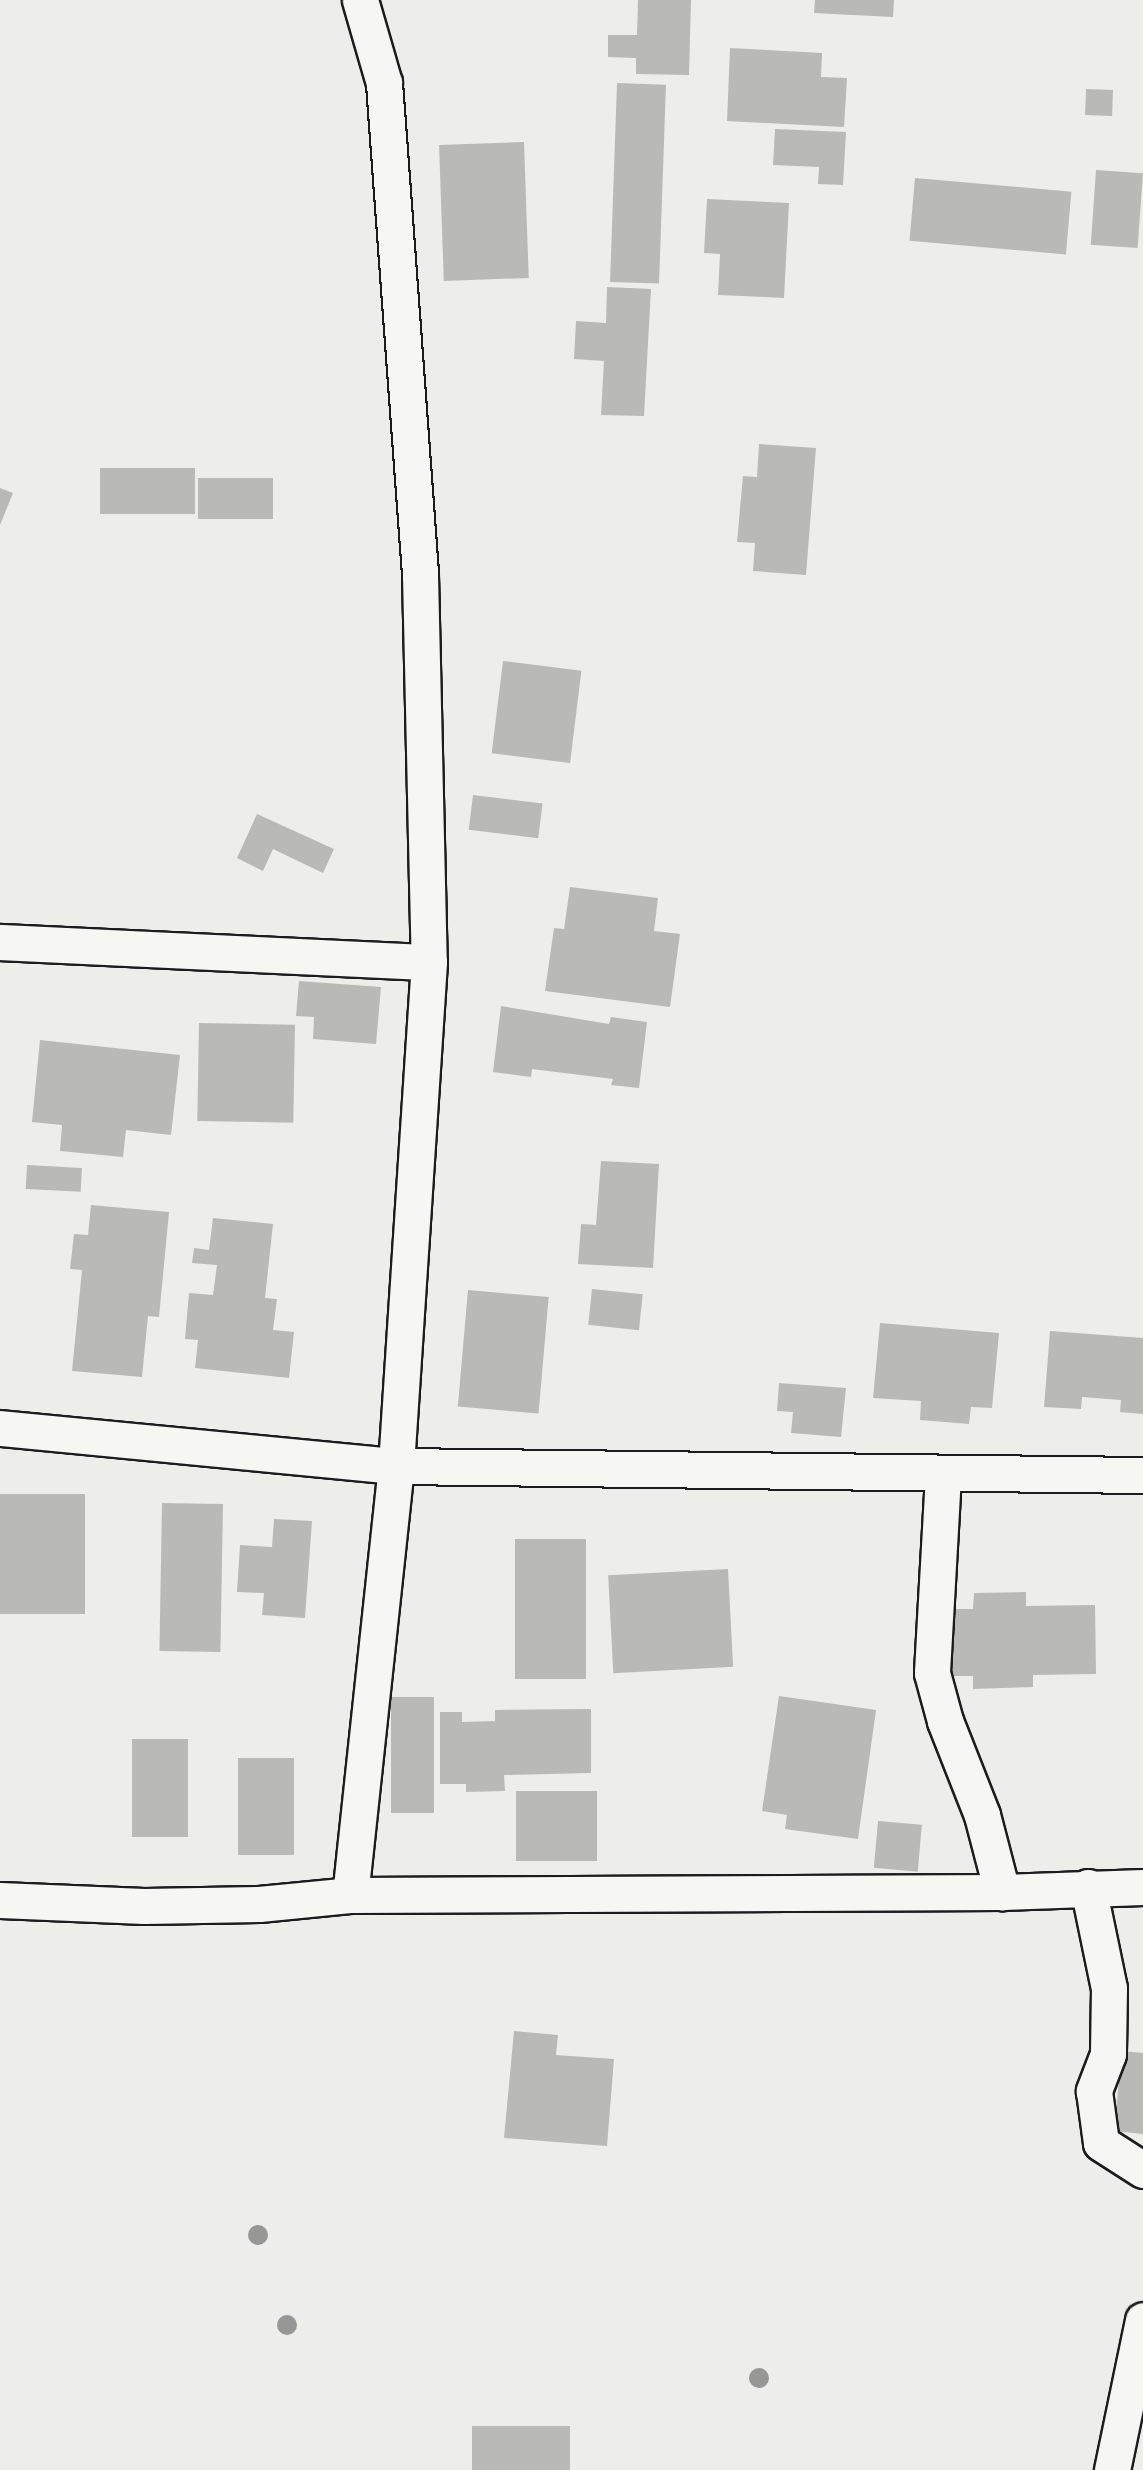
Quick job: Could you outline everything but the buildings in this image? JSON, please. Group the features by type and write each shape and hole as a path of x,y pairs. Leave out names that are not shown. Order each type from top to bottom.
{"street":[{"path":"350,1895 396,1466 429,962 419,575 384,83 360,0"},
{"path":"0,942 429,962"},
{"path":"0,1428 396,1466 943,1475 1143,1475"},
{"path":"943,1475 932,1673 982,1815 1002,1892"},
{"path":"1088,1887 1109,1988 1108,2054 1094,2091 1101,2143 1143,2171"},
{"path":"0,1900 170,1906 259,1904 350,1895 1002,1892 1143,1887"},
{"path":"1112,2470 1143,2320"}]}
